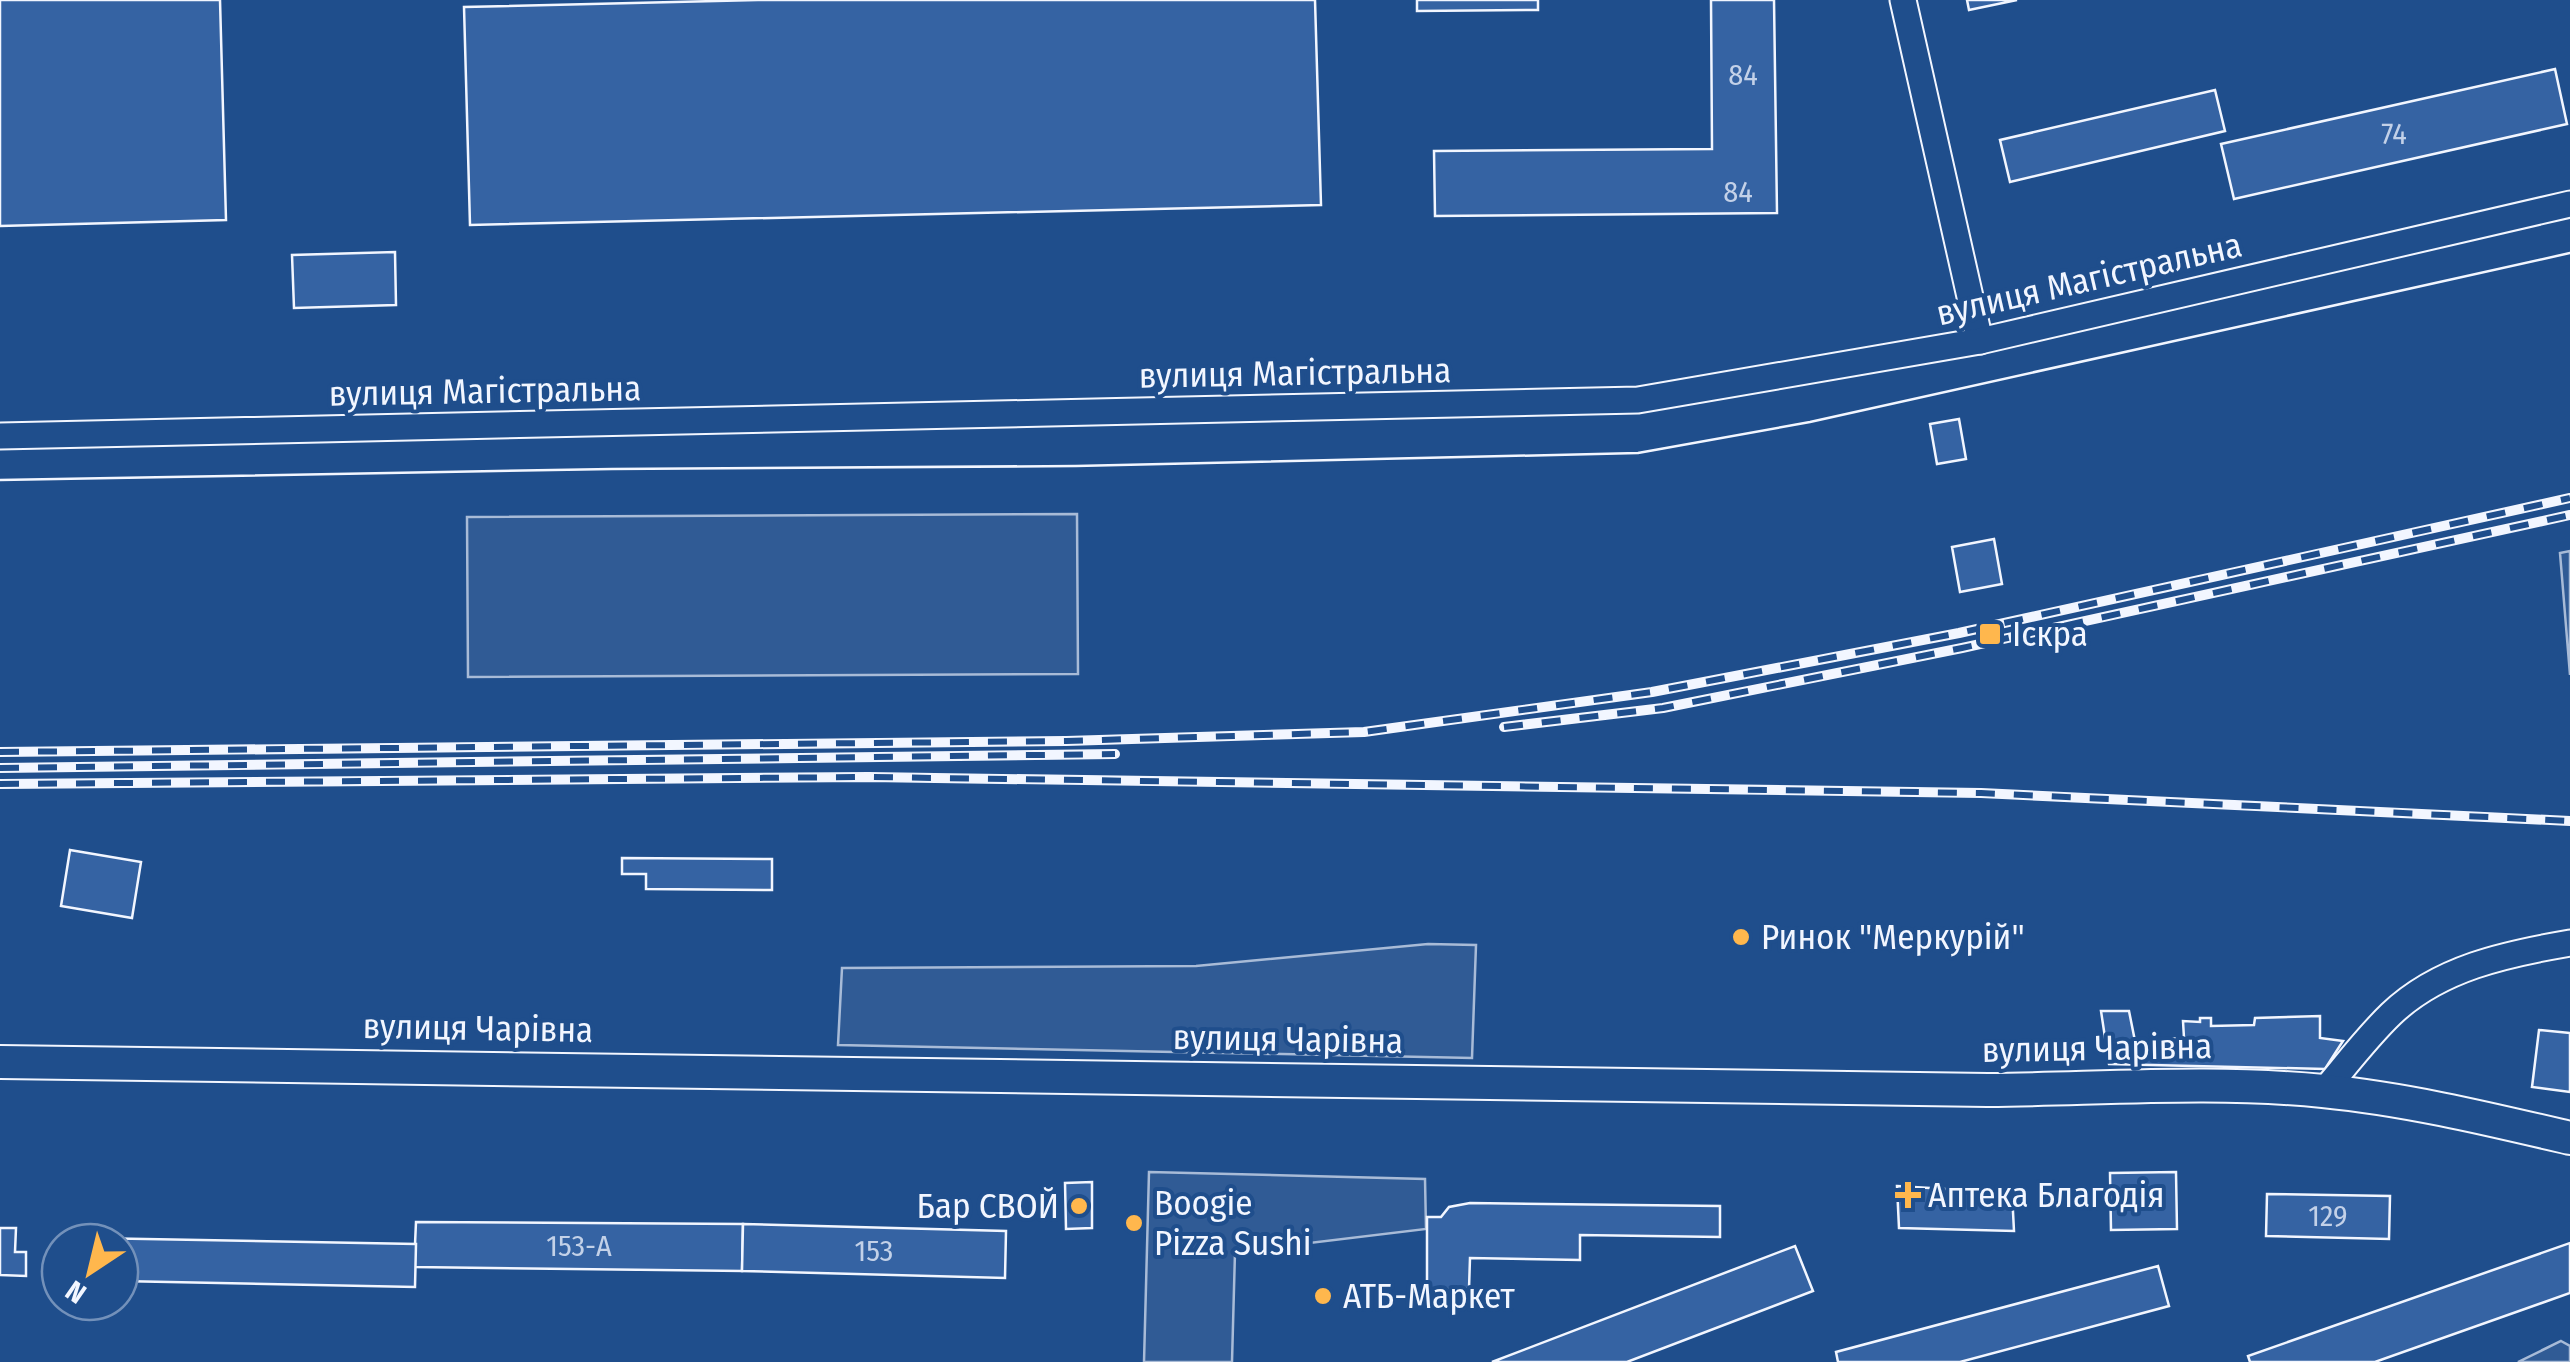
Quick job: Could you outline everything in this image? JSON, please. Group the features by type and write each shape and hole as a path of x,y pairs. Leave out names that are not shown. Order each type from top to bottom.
{"main road":[{"name":"вулиця Чарівна","path":"0,1062 1988,1090 2232,1086 2324,1091 2484,1118 2570,1138"}],"street":[{"path":"1903,0 1980,341"},
{"name":"вулиця Магістральна","path":"0,436 1638,400 1980,341 2570,204"},
{"path":"2324,1091 2393,1012 2446,975 2516,953 2570,943"}],"shaded area":[{"path":"1077,514 1078,674 468,677 467,517"},
{"path":"2570,551 2570,675 2560,553"},
{"path":"1428,944 1476,945 1472,1058 838,1045 842,968 1196,966"},
{"path":"1149,1172 1425,1179 1426,1229 1235,1252 1232,1362 1144,1362"},
{"path":"2561,1341 2570,1346 2570,1362 2518,1362"}],"building":[{"path":"0,0 220,0 226,220 0,226"},
{"path":"758,0 1315,0 1321,205 470,225 464,7"},
{"path":"1417,0 1538,0 1538,10 1417,11"},
{"path":"1711,0 1774,0 1777,213 1435,216 1434,151 1712,149"},
{"path":"1967,0 2017,0 1969,10"},
{"path":"2555,69 2567,124 2234,199 2221,144"},
{"path":"2215,90 2225,131 2010,182 2000,140"},
{"path":"395,252 396,305 294,308 292,255"},
{"path":"1959,419 1966,459 1937,464 1930,424"},
{"path":"1994,539 2002,584 1960,592 1952,547"},
{"path":"70,850 141,862 132,918 61,906"},
{"path":"622,858 772,859 772,890 646,889 646,874 622,874"},
{"path":"2101,1011 2129,1011 2135,1041 2167,1043 2168,1039 2184,1038 2183,1021 2200,1022 2200,1018 2211,1018 2211,1026 2254,1025 2255,1018 2320,1016 2320,1038 2343,1041 2325,1069 2109,1064"},
{"path":"2539,1030 2570,1033 2570,1092 2532,1087"},
{"path":"2176,1172 2177,1229 2111,1230 2110,1173"},
{"name":"Бар СВОЙ","path":"1092,1182 1092,1228 1066,1229 1065,1183"},
{"path":"1897,1186 2012,1193 2014,1231 1899,1228"},
{"path":"2267,1194 2390,1196 2389,1239 2266,1236"},
{"path":"1470,1203 1720,1206 1720,1237 1580,1235 1580,1260 1470,1258 1469,1289 1427,1289 1427,1217 1441,1217 1449,1207"},
{"path":"416,1222 743,1224 742,1271 414,1267"},
{"path":"743,1224 1006,1231 1005,1278 742,1271"},
{"path":"0,1228 16,1228 15,1252 26,1252 26,1276 0,1275"},
{"path":"140,1239 416,1244 415,1287 140,1281"},
{"path":"2570,1243 2570,1293 2375,1362 2250,1362 2248,1356"},
{"path":"1795,1246 1813,1291 1627,1362 1492,1362"},
{"path":"2158,1266 2169,1306 1960,1362 1838,1362 1836,1352"}],"tram line":[{"path":"0,480 612,469 1076,466 1638,453 1810,422 2570,253"}],"railway":[{"path":"0,752 1066,741 1364,732 1652,692 1959,633 2570,498"},
{"path":"1504,727 1663,708 1962,648 2570,515"},
{"path":"0,768 1115,754"},
{"path":"0,784 869,777 1981,793 2570,821"}],"place":[{"name":"Іскра","path":"1990,634"},
{"name":"Ринок \"Меркурій\"","path":"1741,937"},
{"name":"Аптека Благодія","path":"1908,1195"},
{"name":"Бар СВОЙ","path":"1079,1206"},
{"name":"Boogie Pizza Sushi","path":"1134,1223"},
{"name":"АТБ-Маркет","path":"1323,1296"}]}
